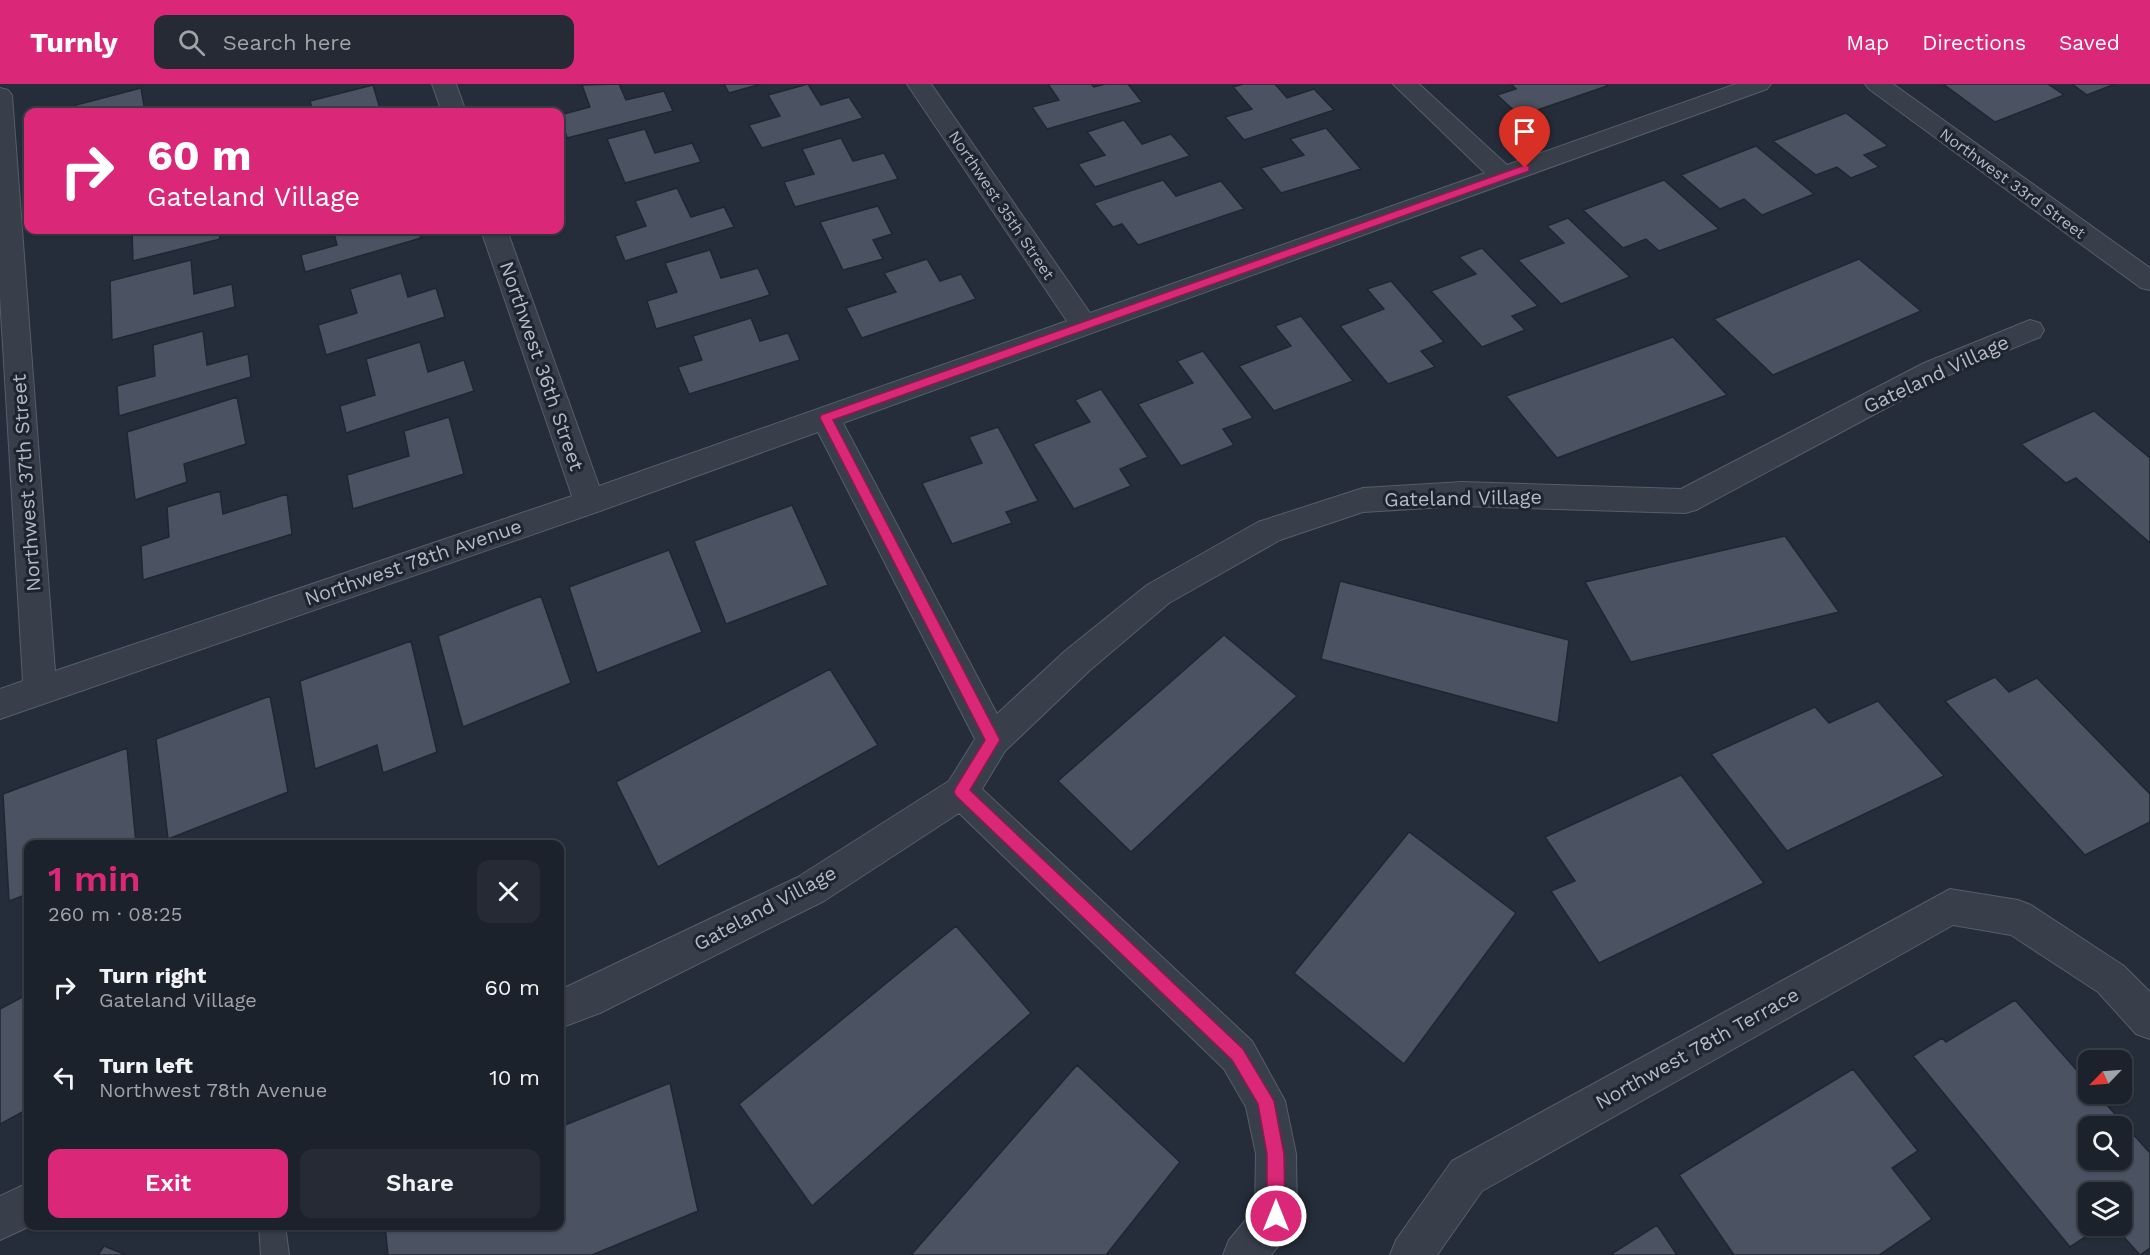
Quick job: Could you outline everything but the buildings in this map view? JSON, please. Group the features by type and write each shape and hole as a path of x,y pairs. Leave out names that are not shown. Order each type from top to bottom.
{"street":[{"path":"444,84 453,108"},
{"name":"Northwest 35th Street","path":"919,84 1084,325"},
{"path":"1405,84 1504,176"},
{"name":"Northwest 78th Avenue","path":"0,704 589,502 1760,84"},
{"name":"Northwest 33rd Street","path":"1877,84 2150,281"},
{"name":"Northwest 37th Street","path":"0,95 40,690"},
{"name":"Northwest 36th Street","path":"495,234 589,502"},
{"name":"Gateland Village","path":"564,1007 586,999 811,888 961,792 993,740 1077,661 1158,594 1269,531 1363,500 1462,494 1685,501 1934,370 2030,330"},
{"path":"826,418 993,740"},
{"path":"961,792 1238,1054 1265,1101 1276,1154 1276,1216 1244,1255"},
{"name":"Northwest 78th Terrace","path":"1411,1255 1467,1176 1950,907 2018,918 2111,979 2150,1020"},
{"path":"0,1219 24,1206"}],"lane":[{"path":"272,1230 275,1255"}],"route":[{"path":"1276,1216 1276,1154 1265,1101 1238,1054 961,792 993,740 826,418 1525,168"}]}
